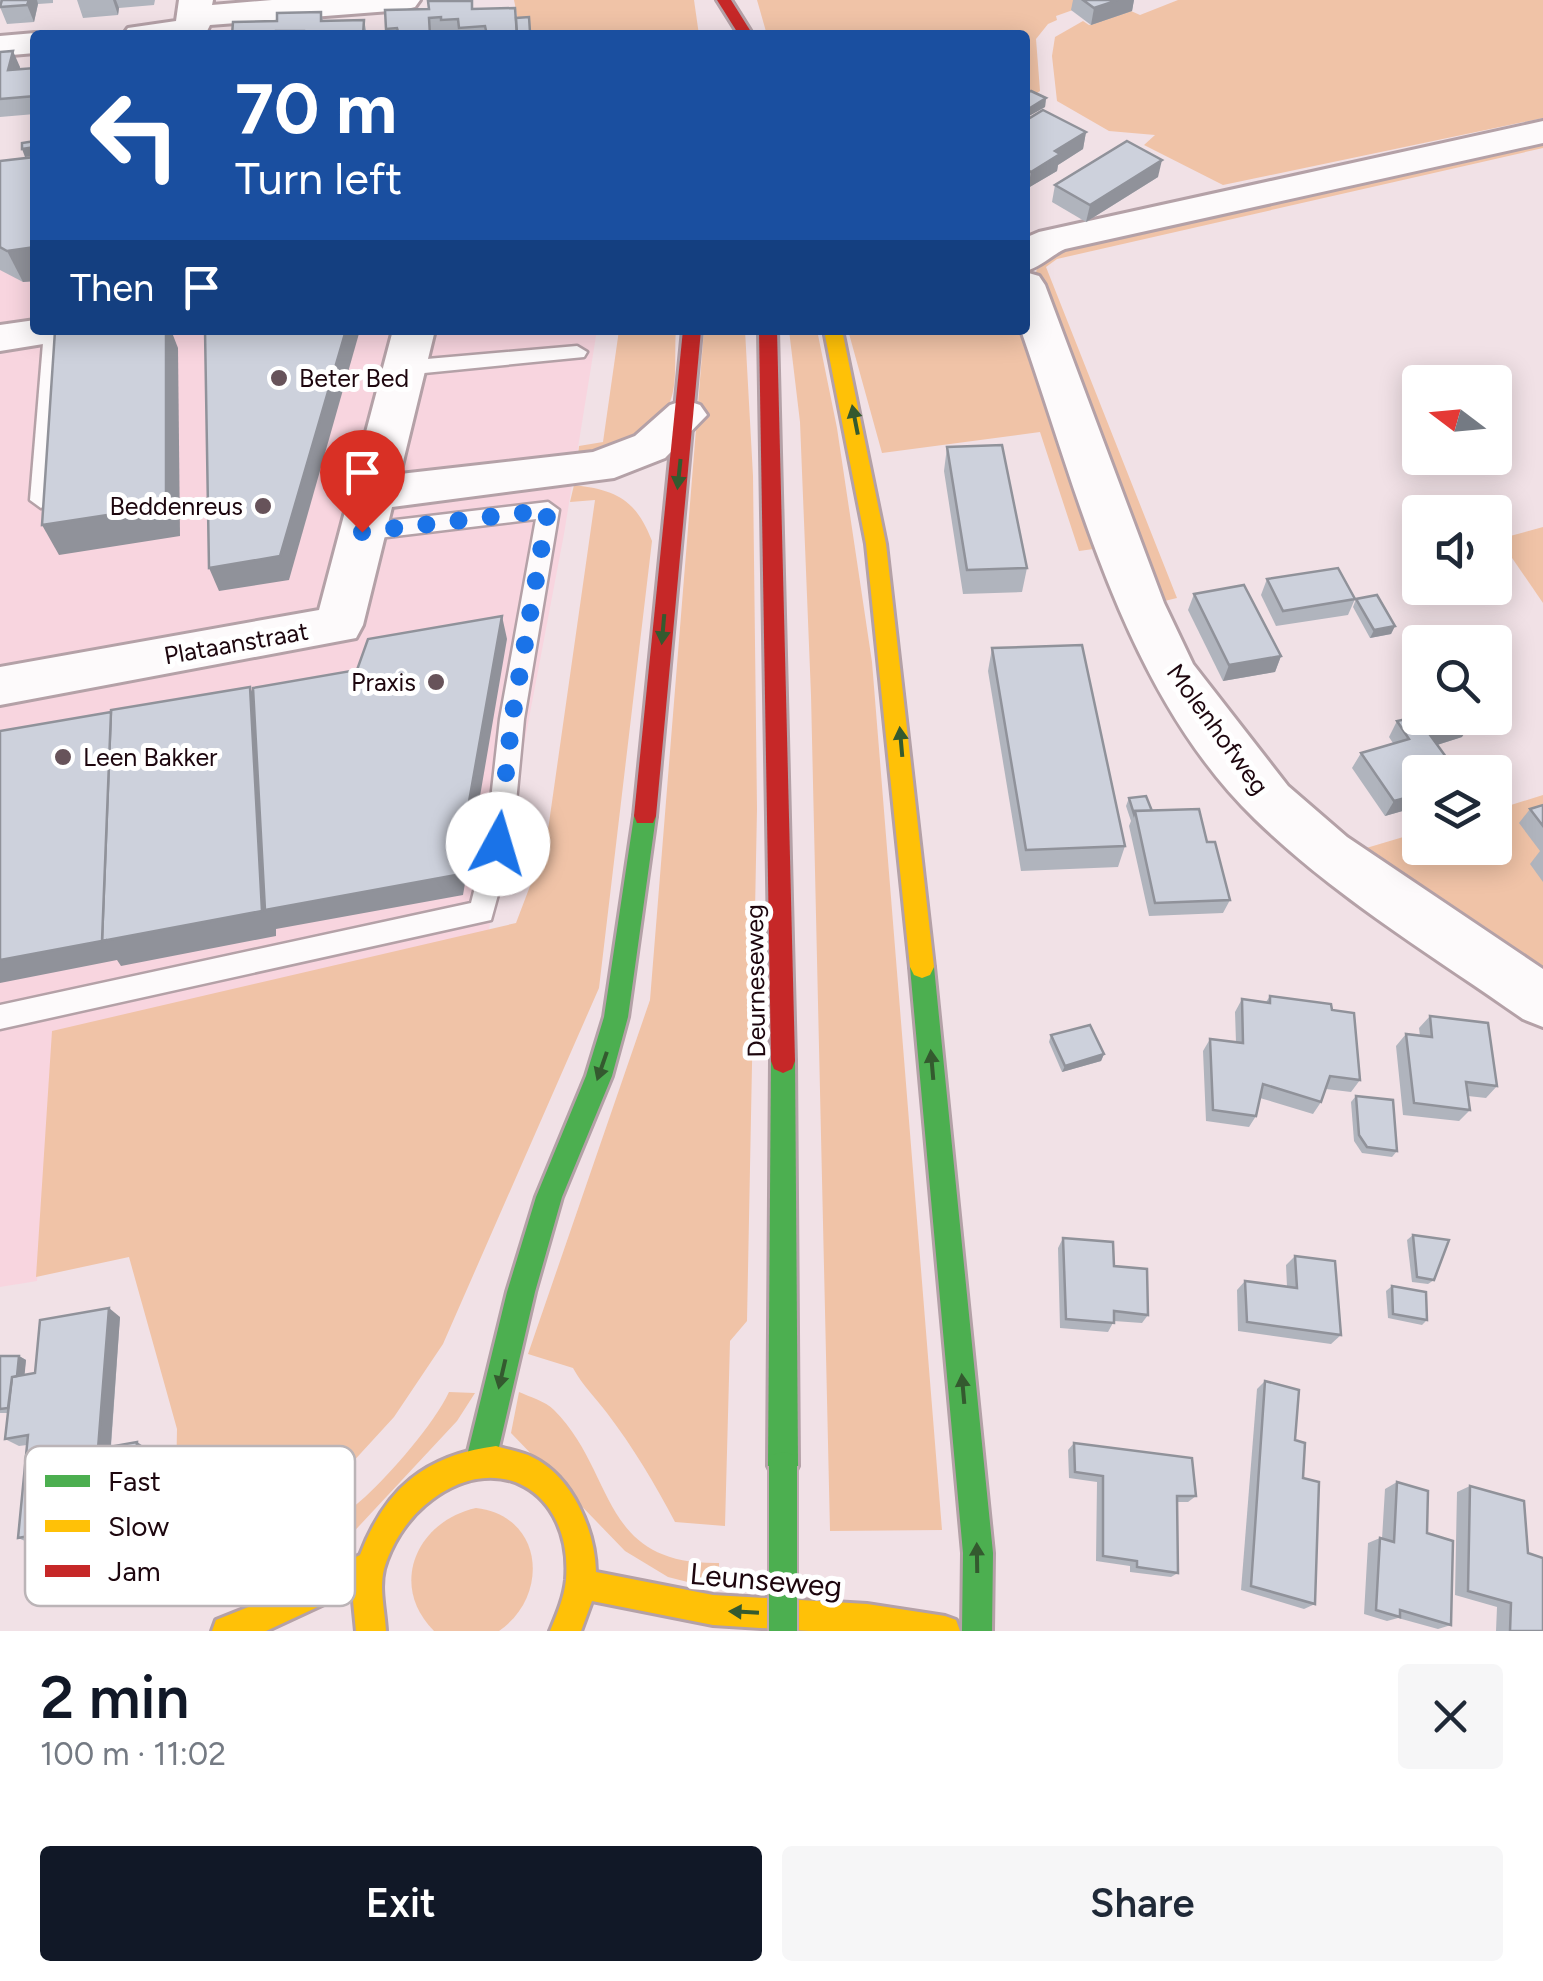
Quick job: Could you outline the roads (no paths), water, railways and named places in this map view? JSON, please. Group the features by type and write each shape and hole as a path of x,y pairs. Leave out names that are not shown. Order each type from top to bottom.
{"main road":[{"path":"718,30 724,0"},
{"path":"724,0 729,30"},
{"path":"724,0 743,30"},
{"path":"481,1460 521,1292 549,1197 599,1076 616,1017 644,826 692,335"},
{"name":"Deurneseweg","path":"769,335 783,980 783,1631"},
{"path":"834,335 853,406 877,534 896,686 974,1502 977,1631"},
{"path":"371,1631 366,1609 368,1567 383,1527 409,1492 431,1475 481,1460 526,1468 561,1498 579,1538 581,1584 565,1631"},
{"path":"355,1574 368,1567"},
{"name":"Leunseweg","path":"581,1584 713,1610 867,1619 946,1631"},
{"path":"227,1631 290,1606"}],"street":[{"path":"195,8 403,0"},
{"path":"0,46 30,43"},
{"path":"1030,254 1053,240 1543,132"},
{"name":"Molenhofweg","path":"1030,299 1140,603 1173,674 1226,748 1270,801 1328,853 1543,1001"},
{"path":"0,338 30,334"},
{"name":"Plataanstraat","path":"0,686 339,624 409,349"},
{"path":"367,512 598,467 650,446 685,415"},
{"path":"598,467 648,491 660,503 672,532"}],"lane":[{"path":"41,500 57,335"},
{"path":"409,349 578,352"},
{"path":"0,1017 482,912 498,844 512,719 548,510 367,512"}],"place":[{"name":"Beter Bed","path":"279,378"},
{"name":"Beddenreus","path":"263,506"},
{"name":"Praxis","path":"436,682"},
{"name":"Leen Bakker","path":"63,757"}]}
